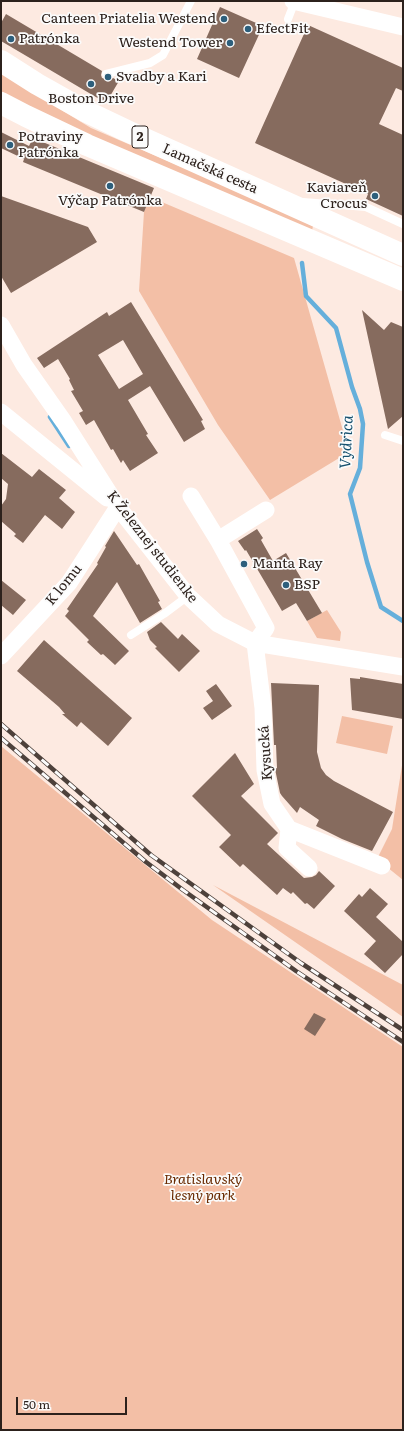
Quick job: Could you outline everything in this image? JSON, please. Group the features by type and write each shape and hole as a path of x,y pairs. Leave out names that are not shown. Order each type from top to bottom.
{"main road":[{"name":"Lamačská cesta","path":"1,61 37,84 85,110 277,199 403,255"},
{"name":"Lamačská cesta","path":"1,103 68,137 403,280"}],"street":[{"path":"294,1 403,27"},
{"name":"K Železnej studienke","path":"1,325 24,365 64,422 118,507 188,596 218,624 255,643 403,667"},
{"path":"1,412 118,507"},
{"path":"191,496 218,540 266,628 255,643"},
{"name":"K lomu","path":"1,656 69,583 118,507"},
{"path":"218,540 266,510"},
{"name":"Kysucká","path":"255,643 263,708 265,770 272,804 289,829"},
{"path":"309,868 287,848 289,829 382,866"}],"lane":[{"path":"106,74 150,63 163,55 191,1"},
{"path":"288,19 294,1"},
{"path":"277,199 366,208 403,224"},
{"path":"385,435 403,441"},
{"path":"131,635 188,596"}],"green space":[{"path":"1,72 91,128 233,189 313,226 312,231 43,115 1,91"},
{"path":"150,197 294,258 349,452 270,500 218,425 139,291 144,212"},
{"path":"327,610 341,632 340,641 317,638 307,621"},
{"path":"342,716 393,726 387,754 336,743"},
{"name":"Bratislavský lesný park","path":"1,746 212,920 403,1047 403,1430 1,1430"},
{"path":"403,759 403,880 377,859 392,829"},
{"path":"213,885 403,985 403,1017"}],"building":[{"name":"Westend Tower","path":"220,7 263,26 239,78 197,59"},
{"path":"6,14 102,71 102,78 113,78 119,81 106,103 1,41 1,23"},
{"path":"308,25 403,68 403,91 396,88 379,124 403,135 403,216 366,199 368,194 255,143"},
{"path":"1,132 29,146 33,138 154,188 144,212 23,162 24,159 1,148"},
{"path":"1,196 88,227 97,242 11,293 1,276"},
{"path":"131,302 203,420 201,421 205,429 184,442 150,386 128,400 148,434 146,435 158,453 130,471 123,460 121,463 113,449 111,450 94,420 86,425 79,413 83,411 71,391 74,390 69,380 70,379 58,359 44,368 37,358 107,312 109,316","holes":["123,340 143,374 119,389 98,355"]},
{"path":"362,310 384,330 391,322 403,327 403,416 388,429"},
{"path":"1,453 32,477 39,469 66,490 59,498 75,512 62,529 45,515 23,543 14,536 16,534 1,521 1,506 6,499 8,484 1,478"},
{"name":"BSP","path":"257,529 263,538 261,540 273,561 286,553 322,613 307,621 296,603 282,611 246,550 245,551 238,541"},
{"path":"114,531 137,565 139,564 160,601 158,602 162,609 140,623 117,582 93,616 129,651 115,665 87,642 89,640 65,616 69,611 67,609 98,564 97,563 106,547 105,546"},
{"path":"1,580 26,600 13,615 1,605"},
{"path":"161,622 178,639 182,634 200,651 179,672 155,648 157,647 150,640 147,632"},
{"path":"44,640 132,718 108,746 81,722 77,727 62,714 65,714 59,707 17,671"},
{"path":"360,677 403,684 403,719 352,710 350,678 360,679"},
{"path":"271,683 319,685 317,752 321,768 326,775 334,781 393,812 372,851 342,839 316,826 319,820 300,807 297,813 280,793 275,769 277,768 276,745 274,745"},
{"path":"216,684 232,706 212,720 203,708 213,701 206,691"},
{"path":"235,753 254,784 241,796 278,833 267,844 304,878 312,877 319,871 335,886 314,909 307,903 305,904 293,892 291,894 283,888 277,895 243,864 240,867 219,847 231,835 192,796"},
{"path":"370,888 388,904 376,917 403,942 403,954 385,973 364,954 376,941 344,911 359,894 362,897"},
{"path":"314,1013 326,1019 315,1036 304,1029"}],"waterway":[{"name":"Vydrica","path":"302,263 306,296 336,328 352,387 360,409 363,424 360,468 350,494 367,562 381,607 403,621"},
{"path":"50,417 69,446"}],"railway":[{"path":"1,724 151,855 301,963 403,1030"},
{"path":"1,738 146,862 183,890 296,971 403,1042"}],"place":[{"name":"Canteen Priatelia Westend","path":"224,19"},
{"name":"EfectFit","path":"248,29"},
{"name":"Patrónka","path":"11,39"},
{"name":"Westend Tower","path":"230,43"},
{"name":"Svadby a Kari","path":"108,77"},
{"name":"Boston Drive","path":"91,84"},
{"name":"Potraviny Patrónka","path":"10,145"},
{"name":"Výčap Patrónka","path":"110,186"},
{"name":"Kaviareň Crocus","path":"375,196"},
{"name":"Manta Ray","path":"244,564"},
{"name":"BSP","path":"286,585"}]}
